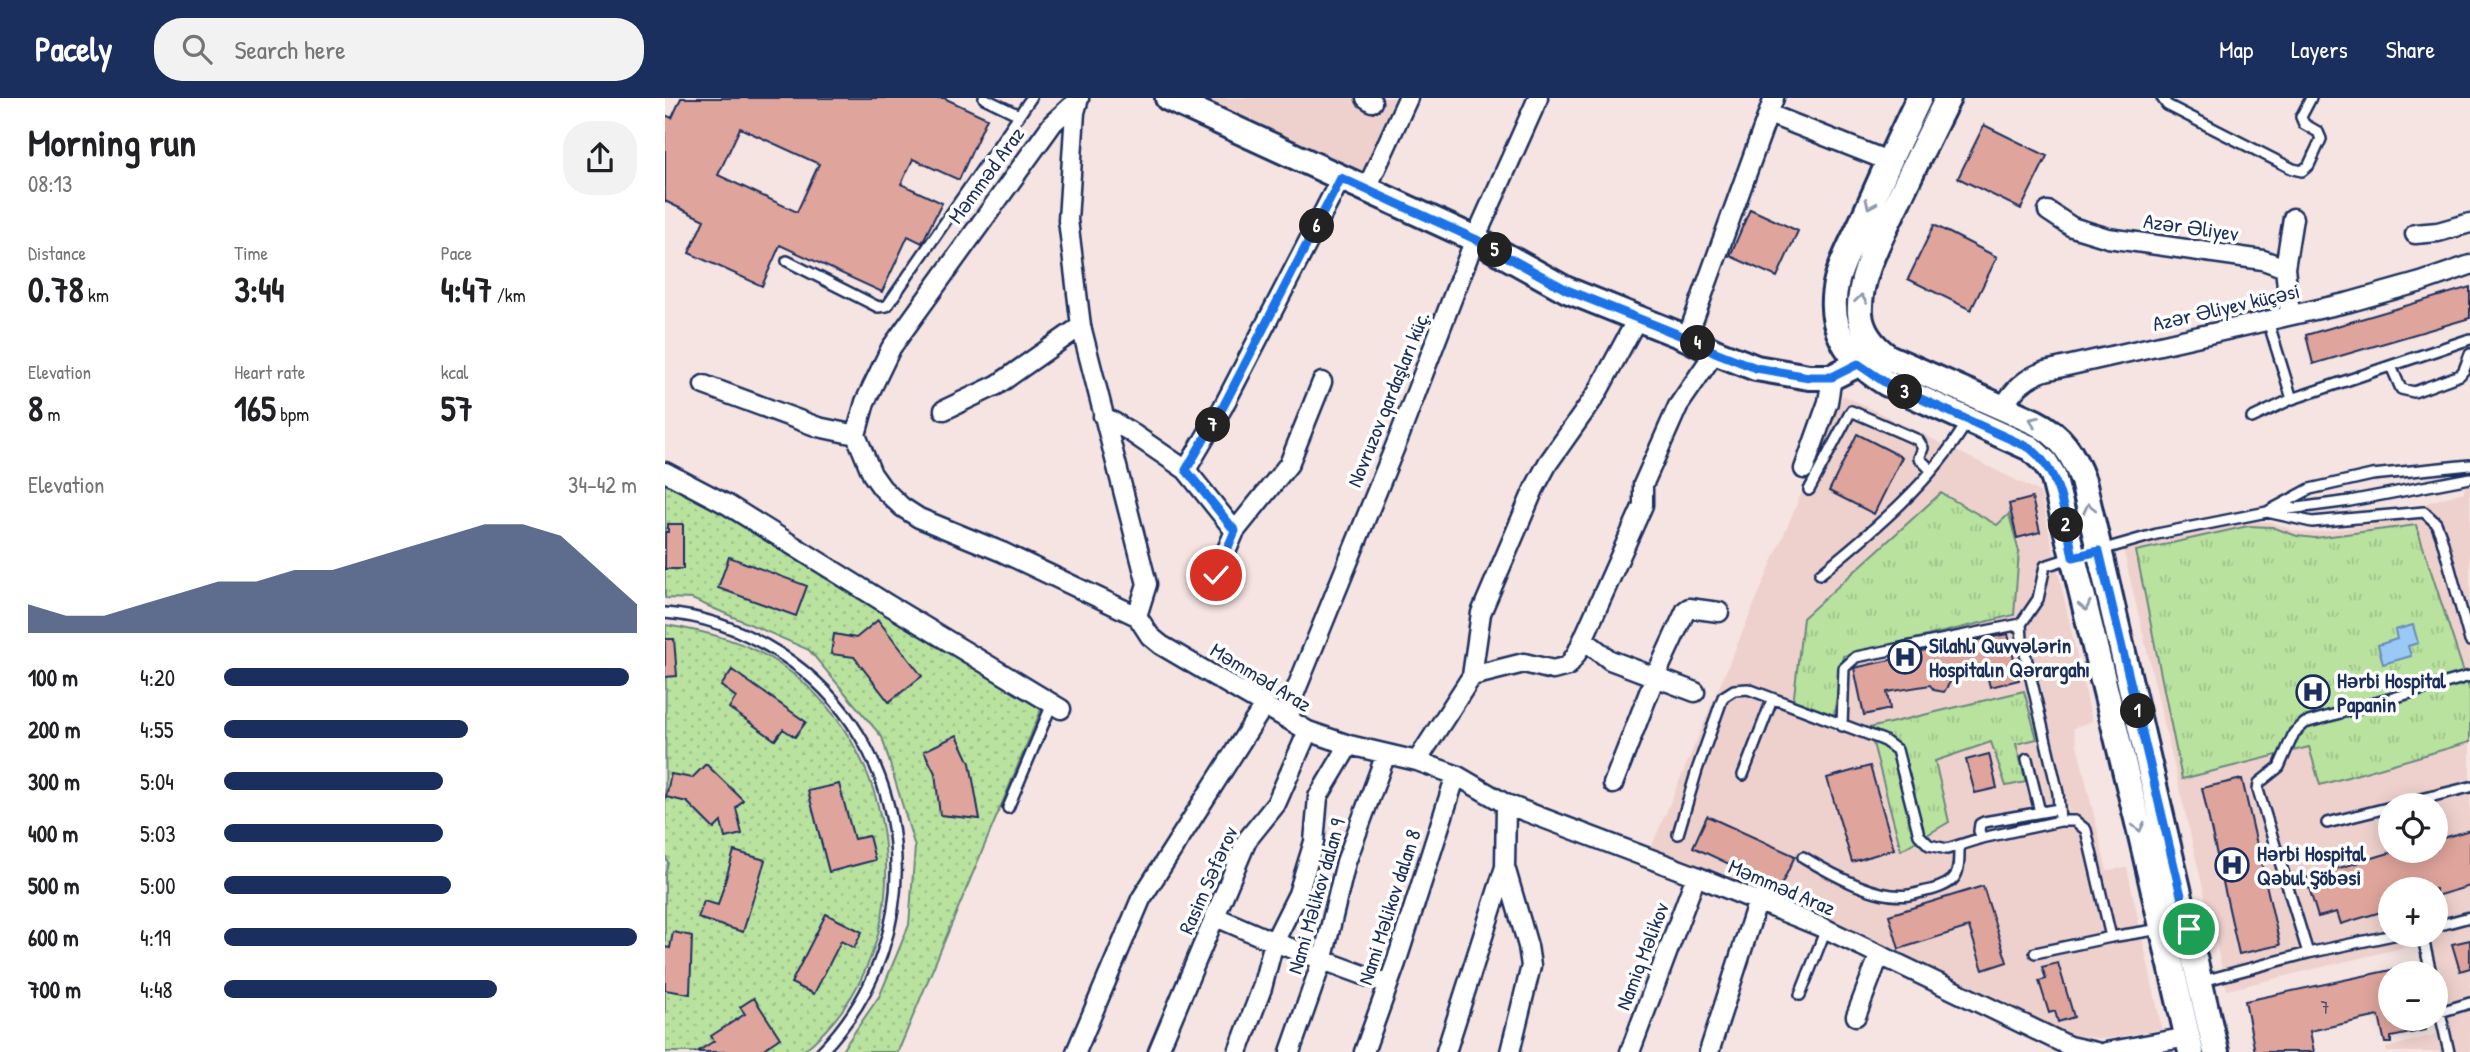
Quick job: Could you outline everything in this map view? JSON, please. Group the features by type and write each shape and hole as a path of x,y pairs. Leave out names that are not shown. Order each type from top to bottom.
{"main road":[{"path":"1168,98 1475,239 1567,290 1756,368 1809,377 1832,377 1866,355"},
{"path":"1919,98 1888,161 1837,279 1834,309 1836,325 1843,343 1866,355 1902,364 2049,429 2062,441 2078,470 2217,1052"},
{"path":"1948,98 1878,245 1862,289 1860,315 1868,337 1866,355 1886,383 2030,448 2045,462 2053,475 2189,1045"},
{"path":"2073,557 2099,551"}],"street":[{"path":"1079,98 1075,112 1068,220 1081,326 1147,584 1137,616"},
{"name":"Məmməd Araz","path":"1079,98 1053,123 891,348 865,402 856,435 873,474 882,488 902,507 919,519 1002,552 1137,616 1150,636 1161,645 1308,731 1349,745 1417,761 1456,775 1506,804 1758,900 1826,929 2067,1049 2096,1052"},
{"path":"1367,188 1408,98"},
{"name":"Novruzov qardaşları küç.","path":"1290,720 1291,702 1399,437 1475,239 1538,98"},
{"path":"1687,338 1771,106 1888,161"},
{"path":"1186,470 1223,407 1341,178"},
{"name":"Azər Əliyev","path":"2047,211 2072,227 2108,239 2263,260 2285,268"},
{"path":"2290,315 2285,268 2293,218"},
{"path":"2416,234 2438,232 2470,223"},
{"name":"Azər Əliyev küçəsi","path":"2003,407 2019,385 2045,371 2397,289 2470,265"},
{"path":"1417,761 1472,676 1481,613 1534,489 1548,463 1596,395 1637,319"},
{"path":"944,410 997,385 1081,326"},
{"path":"1472,676 1524,663 1553,670 1568,666 1583,639 1643,505 1643,485 1678,406 1715,352"},
{"path":"1804,469 1831,392 1832,377"},
{"path":"1216,575 1235,531 1289,464 1322,382"},
{"path":"704,385 818,427 856,435"},
{"path":"1104,416 1186,470 1235,531"},
{"path":"665,472 729,505 1057,706"},
{"path":"1613,784 1655,677 1686,610 1689,607 1719,612"},
{"path":"1583,639 1610,660 1695,692"},
{"path":"1076,1052 1141,899 1265,704"},
{"name":"Rasim Səfərov","path":"1157,1052 1247,840 1276,804 1308,731"},
{"path":"1238,1052 1262,988 1274,942 1298,894 1314,842 1318,797 1349,745"},
{"name":"Nami Məlikov dalan 9","path":"1290,1052 1323,958 1346,862 1386,754"},
{"name":"Nami Məlikov dalan 8","path":"1364,1052 1456,775"},
{"path":"1446,1052 1505,867 1506,804"},
{"path":"1505,867 1528,946 1531,966 1510,1052"},
{"name":"Namiq Məlikov","path":"1630,1052 1696,876"},
{"path":"1709,1052 1758,900"},
{"path":"1216,916 1274,942 1388,984"},
{"path":"1856,1016 1879,956"},
{"path":"2106,1052 2189,1045"}],"lane":[{"path":"984,98 1019,115"},
{"path":"787,261 878,307 887,306 1031,98"},
{"path":"2162,98 2167,105 2293,169 2302,171 2309,165 2321,139 2318,132 2304,124 2301,117 2311,98"},
{"path":"2268,321 2292,399"},
{"path":"2252,418 2292,399 2470,339"},
{"path":"2391,366 2401,389 2414,393 2459,375 2464,370 2470,354"},
{"path":"1809,490 1851,411 1855,410 1918,440 1923,448 1919,458 1931,470"},
{"path":"1820,574 1871,532 1931,470 1953,446 1968,420"},
{"path":"2267,512 2310,489 2414,469 2470,465"},
{"path":"2099,551 2157,534 2267,512 2350,501 2470,478"},
{"path":"2267,512 2312,522 2424,512 2436,523 2441,536 2470,641"},
{"path":"2060,821 2058,793 2022,640 2021,624 2038,599 2043,568 2073,557"},
{"path":"665,613 722,624 760,641 795,663 826,691 853,724 873,760 888,799 897,854 892,923 880,963 862,1001 838,1035 821,1052"},
{"path":"1842,726 1844,668 1856,657 2021,624"},
{"path":"2308,954 2258,790 2259,783 2279,767 2294,733 2305,723 2470,676"},
{"path":"1678,834 1723,697 1734,690 1748,689 1883,740 1897,750 1919,835 1929,845 1947,849 1982,838 2060,821 2075,821 2087,830 2111,937"},
{"path":"1743,775 1772,700"},
{"path":"1008,808 1057,706"},
{"path":"2027,759 2040,812"},
{"path":"2446,793 2470,787"},
{"path":"1982,838 1979,831 1980,824 1984,822 2059,809"},
{"path":"2327,823 2378,810"},
{"path":"1803,856 1819,867 1878,894 1907,895 1943,886 1954,880 1959,869 1959,847"},
{"path":"2448,923 2470,917"},
{"path":"1800,995 1826,929"},
{"path":"2035,953 2163,929"},
{"path":"2201,981 2378,938"},
{"path":"2448,1010 2470,1003"},
{"path":"2444,1031 2449,1052"}],"shaded area":[{"path":"1195,98 1403,98 1368,177"},
{"name":"Silahlı Quvvələrin Hospitalın Qərargahı","path":"1843,395 2040,492 2092,721 2073,728 2107,870 2127,868 2162,1029 2106,1039 2063,1034 1805,913 1651,848"},
{"name":"Hərbi Hospital Papanin","path":"2470,476 2470,1052 2387,1052 2386,1048 2437,1034 2436,1031 2448,1031 2448,961 2422,961 2419,947 2448,947 2448,877 2378,877 2378,947 2406,947 2227,990 2123,549 2254,521 2271,522 2308,533 2415,519 2420,505 2464,492 2467,477"}],"green space":[{"path":"665,483 712,508 1042,708 898,1052 841,1052 880,995 909,925 915,847 882,737 809,650 692,599 665,598"},
{"path":"1941,493 1997,525 2009,514 2019,552 2014,615 1843,656 1834,715 1793,705 1803,618"},
{"path":"2416,525 2470,691 2470,742 2320,785 2309,747 2182,779 2136,551 2248,526 2272,527 2297,536 2315,538"},
{"path":"666,625 728,639 758,651 785,668 826,706 857,751 877,803 886,857 883,911 868,963 841,1011 802,1052 665,1052 665,874 668,863 665,854"},
{"path":"2024,691 2037,739 2016,744 2026,782 2006,786 1991,742 1935,761 1949,822 1901,850 1869,728"}],"water":[{"path":"2413,625 2418,643 2408,646 2411,656 2383,664 2378,645 2397,639 2395,630"}],"building":[{"path":"681,98 944,98 987,118 959,180 913,159 901,184 942,203 922,243 908,236 882,292 780,245 762,286 689,253 704,220 665,201 665,115 672,118","holes":["740,128 819,164 797,212 718,175"]},
{"path":"1984,125 2047,156 2021,209 1958,178"},
{"path":"1750,209 1798,231 1777,277 1730,256"},
{"path":"1934,225 1997,257 1971,310 1908,279"},
{"path":"2470,287 2470,318 2313,364 2306,335"},
{"path":"1857,434 1902,457 1874,514 1829,491"},
{"path":"2032,498 2040,532 2017,538 2009,504"},
{"path":"668,524 683,524 683,569 665,569 665,532 668,532"},
{"path":"729,557 807,586 796,616 718,588"},
{"path":"878,620 922,676 889,702 854,657 831,654 834,634 856,638"},
{"path":"2008,634 2019,680 1990,687 1986,671 1952,679 1944,692 1934,690 1930,685 1887,692 1890,709 1864,715 1854,668 1917,654 1916,652"},
{"path":"665,639 674,639 677,676 665,677"},
{"path":"732,670 806,722 795,737 783,729 775,740 729,708 736,697 721,686"},
{"path":"957,735 970,763 980,819 940,815 935,773 924,751"},
{"path":"1989,754 1997,788 1975,793 1966,760"},
{"path":"706,764 743,800 736,808 742,834 725,838 721,822 714,829 687,802 666,797 671,774 692,778"},
{"path":"1870,766 1894,849 1852,862 1827,778"},
{"path":"2242,779 2280,945 2239,954 2202,788"},
{"path":"839,784 854,839 869,836 875,860 829,872 808,791"},
{"path":"1707,816 1795,856 1780,888 1693,847"},
{"path":"2470,830 2470,886 2448,892 2448,877 2378,877 2378,913 2341,924 2337,912 2318,917 2306,878 2378,856 2378,863 2448,863 2448,836"},
{"path":"734,851 765,860 743,932 698,918 704,901 718,905"},
{"path":"1983,886 2007,962 1983,970 1969,927 1899,949 1889,915"},
{"path":"826,914 862,932 854,948 841,941 814,994 791,983"},
{"path":"673,932 692,936 690,994 665,990 665,947 670,948"},
{"path":"2470,940 2470,968 2460,971 2452,944"},
{"path":"2058,963 2074,1017 2058,1022 2055,1011 2049,1013 2039,981 2046,979 2042,967"},
{"path":"2378,973 2378,1016 2310,1031 2314,1052 2255,1052 2245,1001"},
{"path":"754,998 780,1038 759,1052 697,1052 714,1041 711,1036 745,1014 740,1007"},
{"path":"2382,1031 2421,1031 2391,1037 2391,1043 2385,1043"}],"place":[{"name":"Silahlı Quvvələrin Hospitalın Qərargahı","path":"1905,657"},
{"name":"Hərbi Hospital Papanin","path":"2313,692"},
{"name":"Hərbi Hospital Qəbul Şöbəsi","path":"2232,865"}],"route":[{"path":"1216,575 1235,531 1186,470 1223,407 1341,178 1475,239 1567,290 1756,368 1809,377 1832,377 1858,364 1886,383 2016,441 2038,454 2053,475 2059,492 2073,557 2099,551 2189,929"}]}
